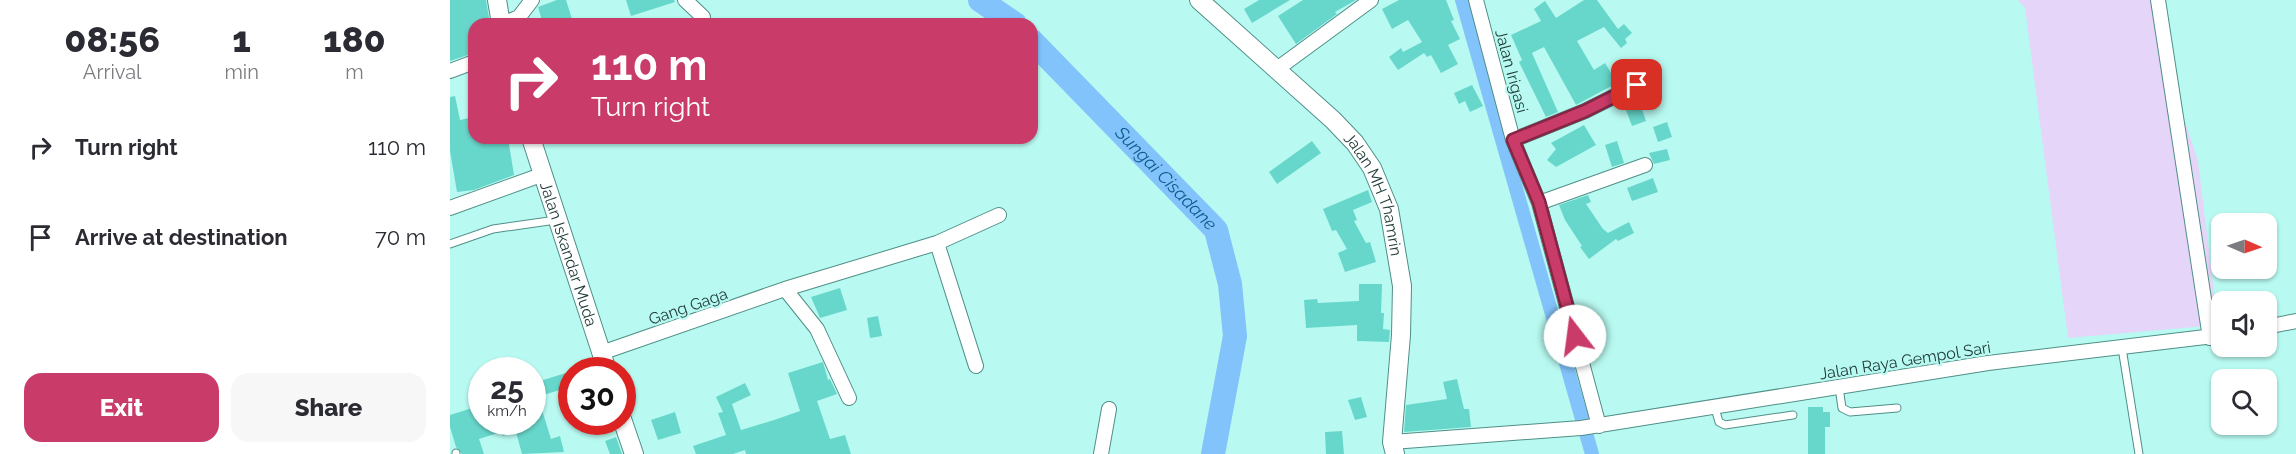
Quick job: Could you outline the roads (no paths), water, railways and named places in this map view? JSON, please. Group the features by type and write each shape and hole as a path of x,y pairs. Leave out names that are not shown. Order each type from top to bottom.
{"street":[{"path":"497,0 501,18"},
{"path":"515,18 532,0"},
{"path":"685,0 703,17"},
{"name":"Jalan MH Thamrin","path":"1199,0 1277,69 1355,143 1372,168 1389,209 1402,286 1394,448"},
{"path":"1277,69 1370,0"},
{"name":"Jalan Irigasi","path":"1476,0 1513,140 1539,202 1591,427"},
{"path":"2158,0 2211,308"},
{"path":"450,71 468,64"},
{"path":"1513,140 1585,111 1637,85"},
{"name":"Jalan Iskandar Muda","path":"533,144 602,357"},
{"path":"1539,202 1645,165"},
{"path":"450,208 541,175"},
{"name":"Gang Gaga","path":"601,353 785,289 937,243 999,215"},
{"path":"937,243 976,366"},
{"path":"785,289 818,330 849,398"},
{"path":"2277,325 2296,321"},
{"name":"Jalan Raya Gempol Sari","path":"1394,448 1591,427 1988,363 2211,338"},
{"path":"1101,454 1109,409"},
{"path":"627,435 634,454"}],"lane":[{"path":"450,244 493,229 556,220"},
{"path":"2122,348 2139,454"},
{"path":"1839,387 1842,408 1850,412 1897,408"},
{"path":"1715,408 1719,422 1725,425 1793,415"}],"waterway":[{"name":"Sungai Cisadane","path":"980,0 1006,18"},
{"path":"1462,0 1592,454"},
{"name":"Sungai Cisadane","path":"1038,47 1216,230 1230,284 1235,336 1213,454"}]}
